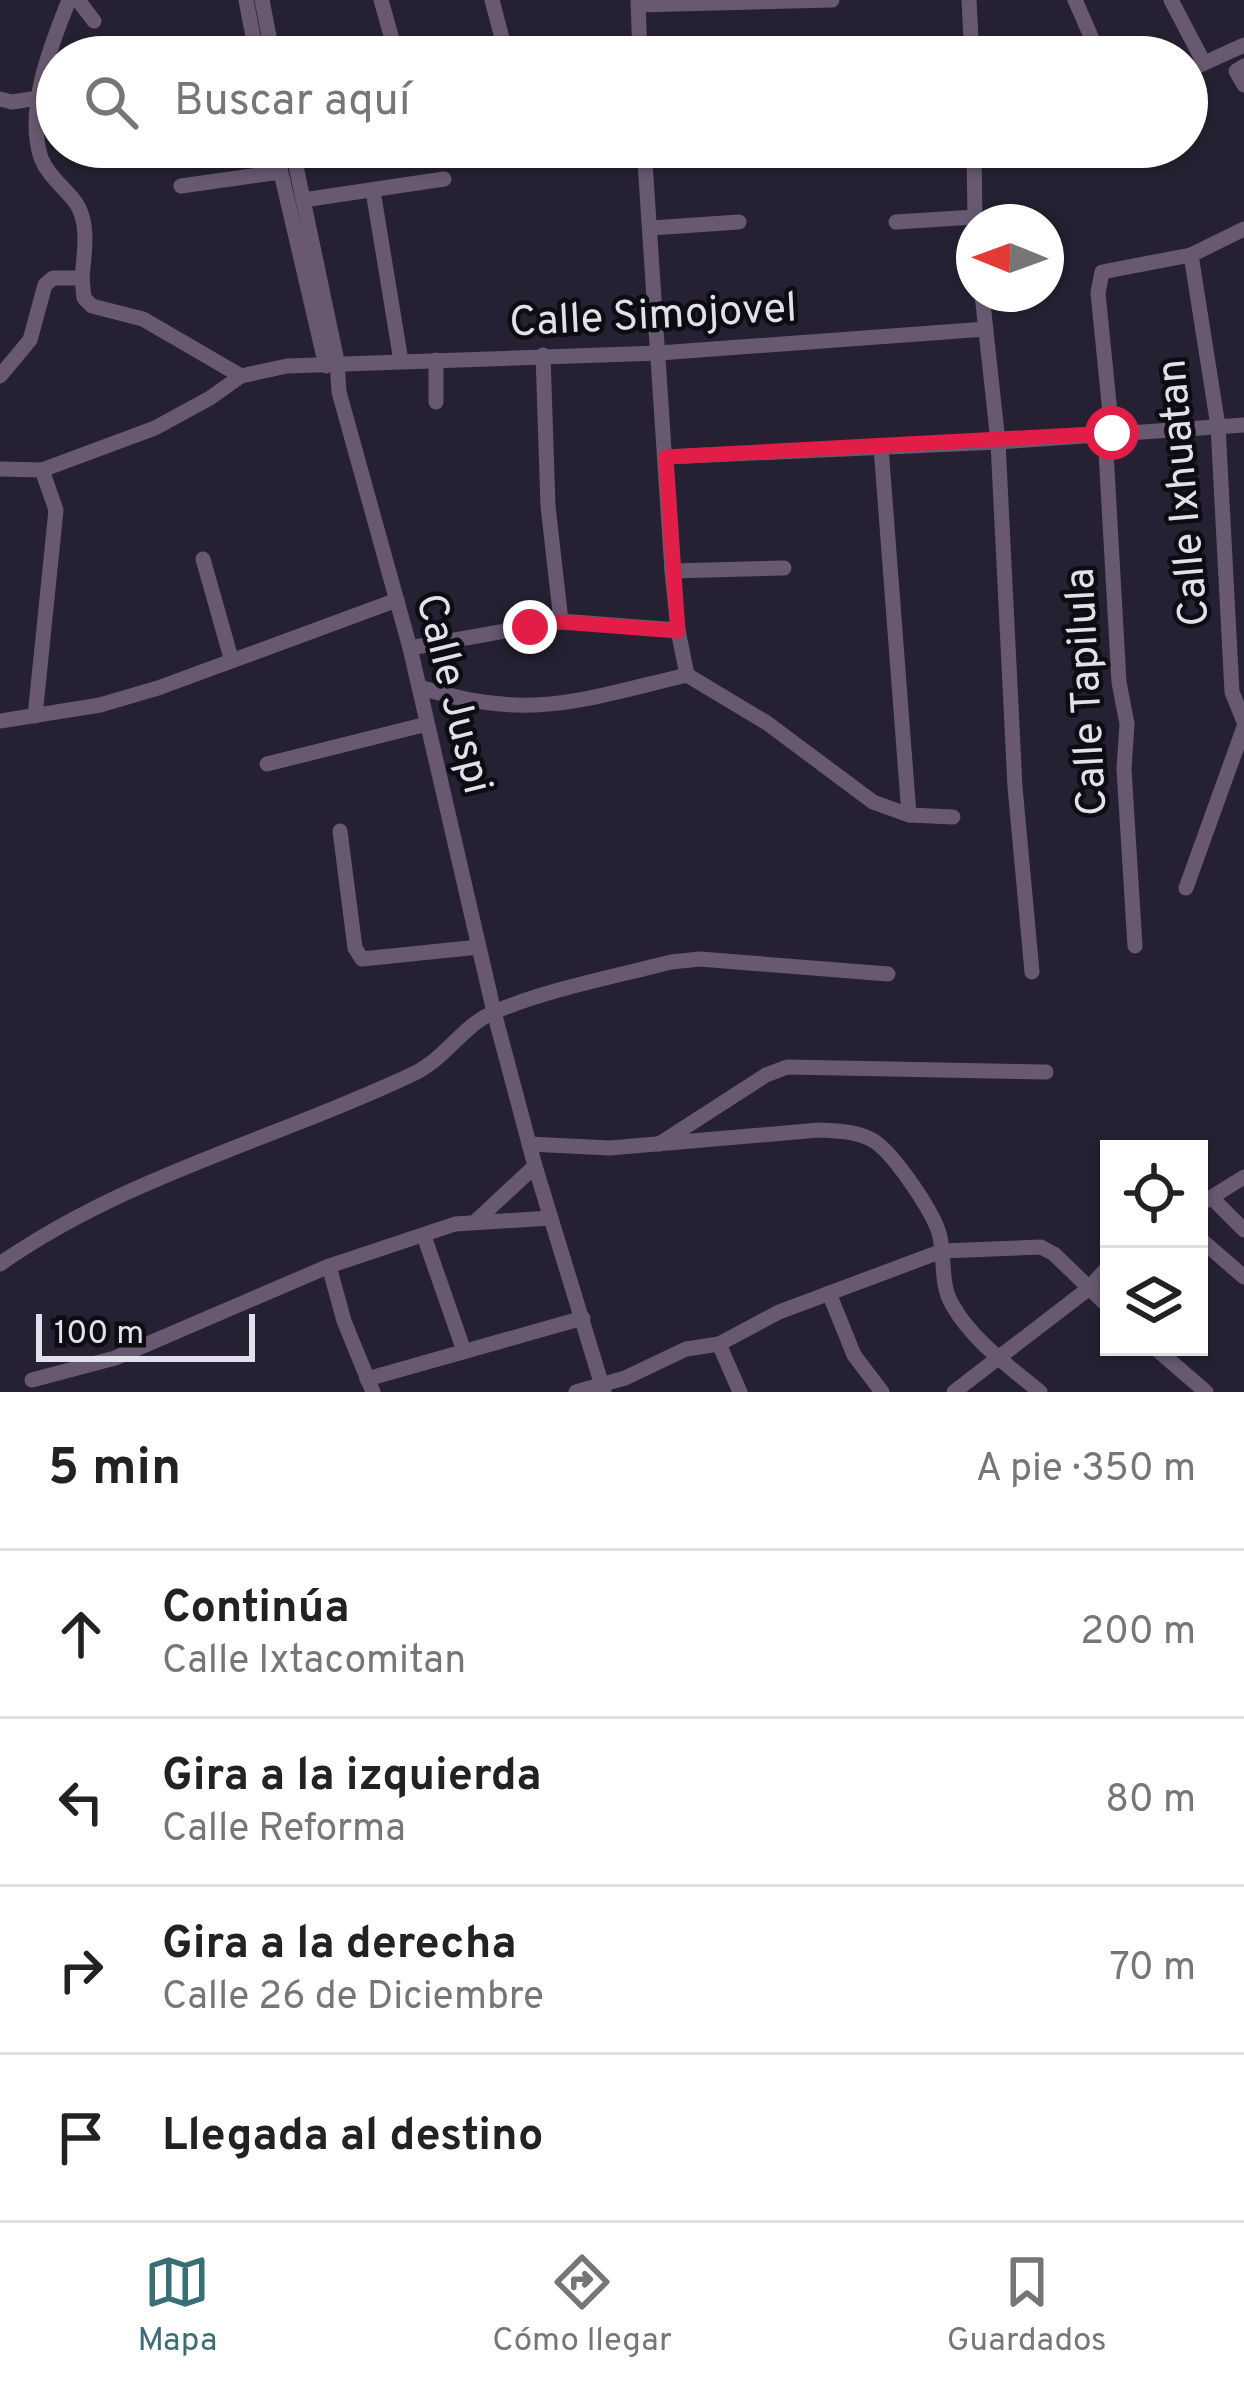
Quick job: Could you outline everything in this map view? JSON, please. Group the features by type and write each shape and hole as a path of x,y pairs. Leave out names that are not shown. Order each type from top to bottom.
{"street":[{"path":"61,36 69,0"},
{"path":"78,0 94,21"},
{"path":"246,0 253,36"},
{"path":"262,0 269,36"},
{"path":"382,0 392,36"},
{"path":"492,0 501,36"},
{"path":"639,36 638,2 832,0"},
{"path":"969,0 971,36"},
{"path":"1075,0 1091,36"},
{"path":"1171,0 1190,36"},
{"path":"1208,61 1244,45"},
{"path":"1244,66 1236,71 1244,86"},
{"path":"0,99 36,98"},
{"path":"0,469 42,470 155,428 241,376 143,319 92,306 84,298 84,222 79,207 47,168"},
{"name":"Calle Juspi","path":"279,168 410,648 529,1144 603,1388"},
{"name":"Calle Juspi","path":"296,168 331,362"},
{"path":"646,168 672,571 687,675"},
{"path":"974,168 975,204"},
{"path":"181,186 280,172"},
{"path":"302,200 444,179"},
{"path":"373,191 401,361"},
{"path":"896,222 956,220"},
{"path":"651,228 739,222"},
{"path":"1191,255 1244,230"},
{"name":"Calle Tapilula","path":"1135,946 1098,293 1102,272 1191,255"},
{"name":"Calle Ixhuatan","path":"1191,255 1218,426 1232,692 1244,724"},
{"path":"0,376 30,340 44,285 53,278 82,278"},
{"path":"984,312 998,442 1010,706 1032,972"},
{"name":"Calle Simojovel","path":"241,376 331,362 659,353 986,329"},
{"path":"543,355 548,506 561,622"},
{"path":"436,360 436,402"},
{"path":"666,457 1244,425"},
{"path":"881,447 908,815"},
{"path":"34,716 56,511 42,470"},
{"path":"203,559 232,658"},
{"path":"672,571 784,568"},
{"path":"0,722 100,705 158,688 397,600"},
{"path":"410,648 561,622 678,631"},
{"path":"419,687 478,704 544,707 687,675 767,724 873,802 908,815 953,817"},
{"path":"267,764 427,724"},
{"path":"1186,889 1244,724"},
{"path":"340,831 356,948 362,959 479,947"},
{"path":"0,1264 46,1233 129,1189 420,1071 459,1033 494,1012 670,962 700,959 888,974"},
{"path":"656,1145 766,1075 787,1067 1046,1072"},
{"path":"529,1144 656,1145 819,1130 871,1139 932,1214 942,1251 943,1284 953,1306 1001,1359 1040,1392"},
{"path":"475,1222 535,1166"},
{"path":"1208,1201 1244,1177"},
{"path":"1208,1203 1244,1230"},
{"path":"32,1380 115,1358 329,1266 454,1224 551,1218"},
{"path":"424,1236 464,1351"},
{"path":"1208,1246 1244,1277"},
{"path":"576,1392 627,1385 686,1349 719,1344 779,1312 942,1251 1041,1247 1100,1299"},
{"path":"329,1266 344,1322 370,1386 464,1351 583,1318"},
{"path":"954,1392 1100,1276"},
{"path":"829,1293 854,1355 882,1392"},
{"path":"719,1344 740,1392"},
{"path":"1164,1356 1206,1392"}],"route":[{"path":"530,627 561,622 678,631 666,457 1112,433"}]}
